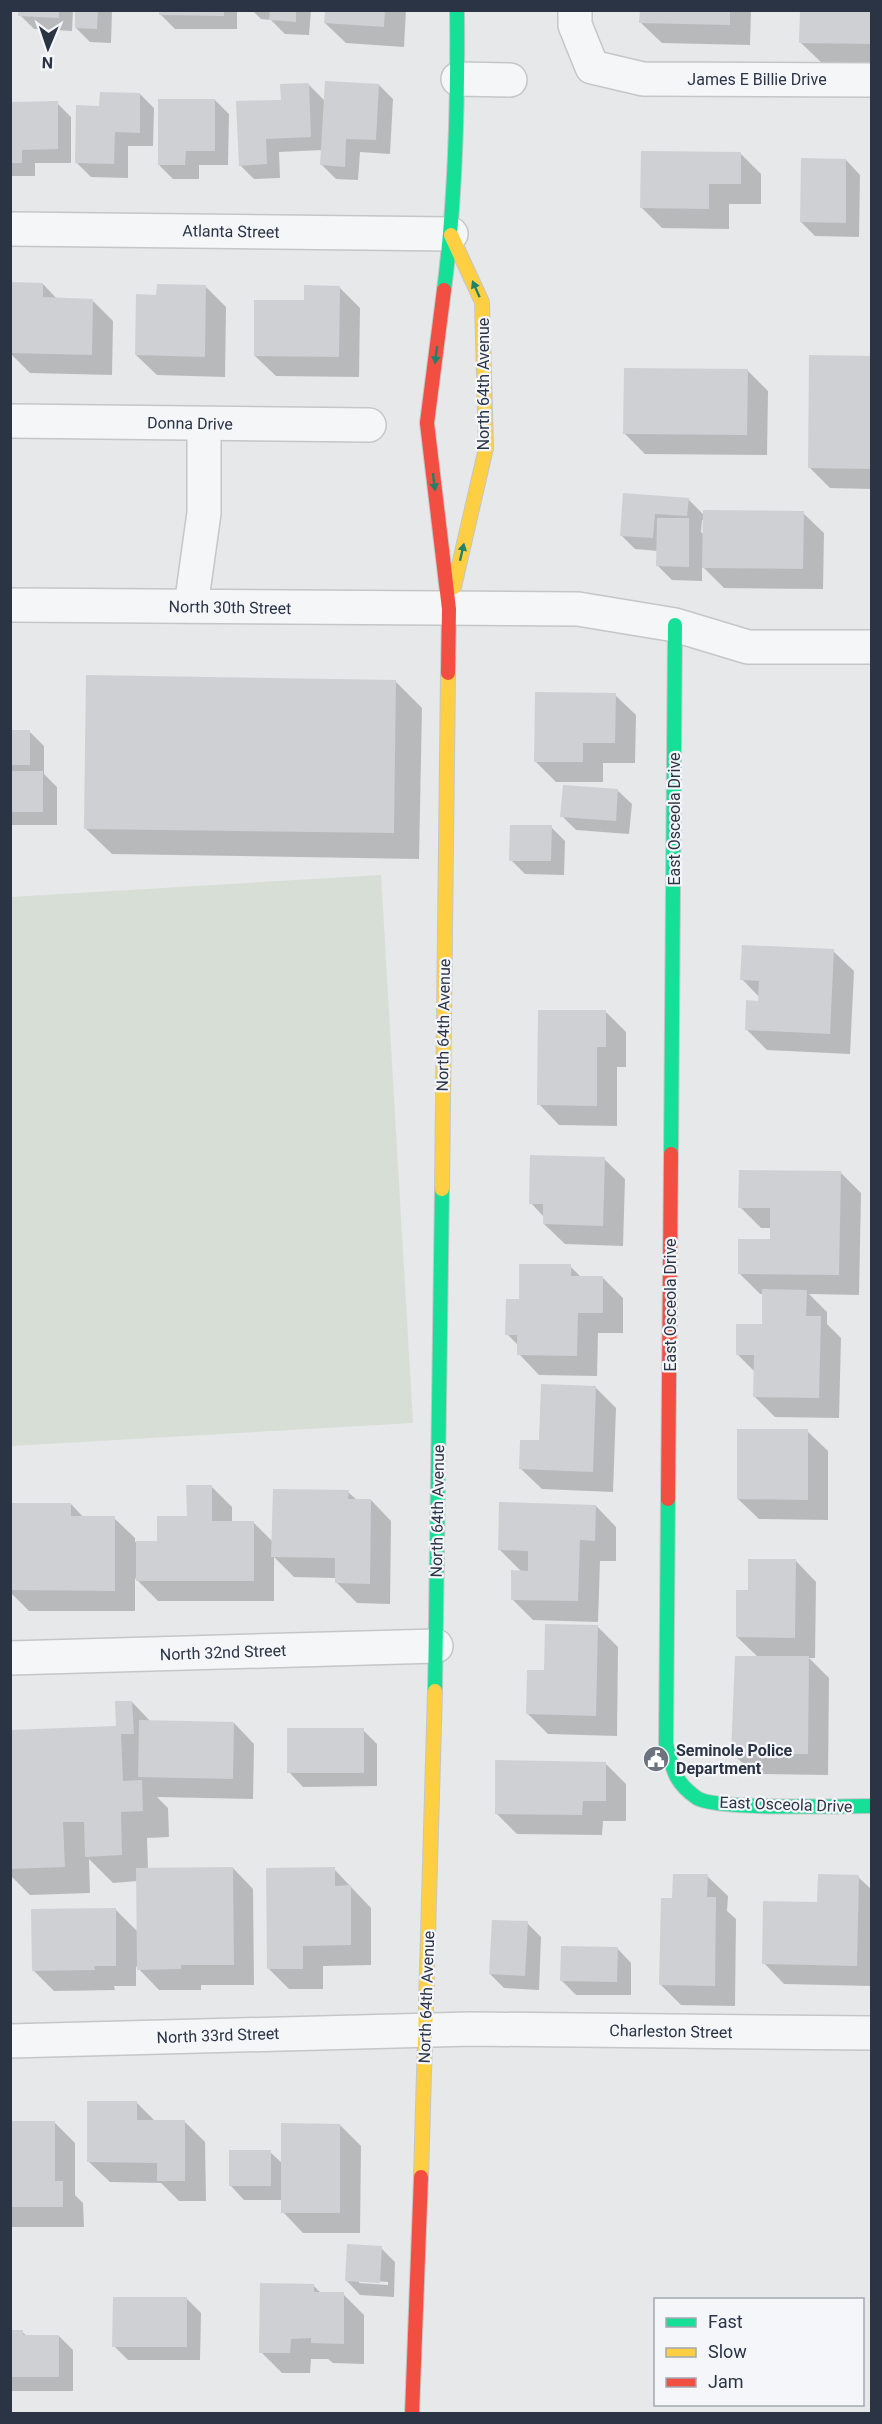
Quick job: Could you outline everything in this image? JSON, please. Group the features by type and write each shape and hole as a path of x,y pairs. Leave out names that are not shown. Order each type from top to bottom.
{"street":[{"name":"North 64th Avenue","path":"412,2414 426,2030 436,1646 448,609 427,423 451,234 458,79 458,10"},
{"name":"James E Billie Drive","path":"575,10 575,25 592,67 643,79 872,80"},
{"path":"458,79 510,80"},
{"name":"Atlanta Street","path":"10,229 451,234"},
{"name":"North 64th Avenue","path":"448,609 486,448 482,302 451,234"},
{"name":"Donna Drive","path":"10,421 369,425"},
{"path":"191,606 204,513 204,424"},
{"name":"North 30th Street","path":"10,604 578,609 675,625 748,647 872,647"},
{"name":"East Osceola Drive","path":"675,625 666,1744 677,1781 699,1800 735,1804 872,1806"},
{"name":"North 32nd Street","path":"10,1658 436,1646"},
{"name":"Charleston Street","path":"426,2030 872,2033"},
{"name":"North 33rd Street","path":"10,2041 426,2030"}],"shaded area":[{"path":"381,875 413,1423 11,1446 11,897"}],"building":[{"path":"18,10 59,10 59,18 18,16"},
{"path":"75,10 98,10 97,29 75,28"},
{"path":"159,10 224,10 224,16 159,15"},
{"path":"270,10 296,10 296,22 269,20"},
{"path":"325,10 385,10 384,27 324,23"},
{"path":"640,10 730,10 730,25 639,23"},
{"path":"800,10 872,10 872,44 799,43"},
{"path":"325,81 379,84 376,140 346,139 345,167 320,165"},
{"path":"309,83 311,137 266,139 267,164 239,166 236,101 281,100 280,84"},
{"path":"100,92 140,93 140,133 115,132 114,164 75,163 76,105 99,106"},
{"path":"158,99 215,99 215,151 186,151 185,165 158,165"},
{"path":"58,101 58,149 22,150 22,163 10,163 10,102"},
{"path":"641,151 741,152 741,184 709,184 709,209 640,208"},
{"path":"801,158 846,159 846,223 800,222"},
{"path":"10,282 43,283 43,297 93,299 92,355 10,353"},
{"path":"157,284 206,285 205,357 135,355 136,294 156,295"},
{"path":"304,285 340,286 339,357 254,356 254,300 304,300"},
{"path":"809,355 871,356 870,469 808,468"},
{"path":"624,368 748,369 747,435 623,434"},
{"path":"623,493 689,498 687,516 655,514 653,538 620,536"},
{"path":"703,510 804,511 803,569 702,568"},
{"path":"657,518 689,518 689,567 656,566"},
{"path":"86,675 396,680 394,833 84,829"},
{"path":"535,692 616,693 615,743 583,743 583,762 534,762"},
{"path":"10,730 30,730 30,765 10,765"},
{"path":"10,771 43,771 43,812 10,812"},
{"path":"563,785 618,789 616,821 560,817"},
{"path":"510,825 552,825 551,861 509,861"},
{"path":"742,945 834,949 830,1034 745,1030 746,1000 758,1001 759,981 740,980"},
{"path":"538,1010 606,1010 606,1047 597,1047 597,1106 537,1105"},
{"path":"530,1155 605,1157 603,1226 543,1224 543,1204 529,1204"},
{"path":"739,1170 841,1171 839,1275 738,1274 738,1239 770,1239 770,1208 738,1208"},
{"path":"519,1264 571,1264 571,1276 603,1276 603,1313 578,1313 577,1356 517,1355 517,1335 505,1335 506,1299 519,1299"},
{"path":"762,1289 807,1290 806,1316 821,1316 819,1398 753,1397 754,1355 736,1355 736,1324 762,1324"},
{"path":"541,1384 596,1386 593,1472 519,1469 520,1440 539,1440"},
{"path":"737,1429 808,1429 808,1500 737,1499"},
{"path":"186,1485 212,1485 212,1521 254,1521 254,1581 136,1581 136,1541 157,1541 157,1516 187,1516"},
{"path":"273,1489 349,1490 348,1499 371,1499 370,1584 335,1583 335,1558 271,1557"},
{"path":"499,1502 596,1505 595,1541 580,1540 578,1601 511,1600 511,1570 528,1571 528,1551 498,1550"},
{"path":"10,1503 71,1503 71,1516 115,1516 115,1591 10,1590"},
{"path":"748,1559 796,1559 795,1638 736,1637 736,1590 748,1590"},
{"path":"545,1624 598,1625 596,1716 526,1714 527,1670 544,1670"},
{"path":"735,1656 809,1656 808,1754 731,1754"},
{"path":"115,1701 132,1701 134,1734 121,1734 123,1781 142,1780 143,1811 121,1812 122,1855 85,1857 84,1822 63,1822 65,1867 10,1869 10,1730 116,1726"},
{"path":"139,1720 234,1722 233,1779 138,1777"},
{"path":"287,1728 364,1728 364,1773 287,1773"},
{"path":"495,1760 606,1762 606,1801 583,1801 582,1815 495,1814"},
{"path":"233,1867 234,1965 181,1965 181,1969 137,1970 136,1868"},
{"path":"335,1867 335,1886 351,1885 351,1945 303,1946 303,1969 267,1969 266,1868"},
{"path":"673,1874 708,1874 707,1897 716,1897 715,1986 659,1985 661,1898 672,1898"},
{"path":"818,1874 859,1875 857,1966 762,1964 763,1901 817,1902"},
{"path":"116,1908 116,1966 94,1966 95,1970 32,1971 31,1909"},
{"path":"492,1920 528,1921 525,1976 489,1974"},
{"path":"561,1946 618,1947 617,1982 560,1981"},
{"path":"87,2101 137,2101 137,2120 185,2120 185,2181 157,2181 157,2163 87,2162"},
{"path":"10,2121 55,2121 55,2181 63,2181 63,2207 10,2207"},
{"path":"281,2123 340,2124 340,2213 281,2213"},
{"path":"229,2150 271,2150 271,2186 229,2186"},
{"path":"347,2244 382,2246 380,2283 345,2281"},
{"path":"260,2283 314,2284 314,2292 344,2292 344,2344 311,2343 311,2338 291,2339 290,2353 259,2353"},
{"path":"113,2297 187,2297 187,2347 112,2347"},
{"path":"10,2330 23,2330 23,2335 59,2335 59,2377 10,2377"}],"traffic: fast":[{"path":"444,290 455,150 457,10"},
{"path":"671,1154 675,625"},
{"path":"435,1691 442,1189"},
{"path":"668,1499 666,1744 679,1780 689,1792 708,1802 752,1806 872,1806"}],"traffic: slow":[{"path":"451,235 482,302 486,448 454,587"},
{"path":"442,1189 448,673"},
{"path":"421,2177 435,1691"}],"traffic: jam":[{"path":"444,290 427,423 449,609 448,673"},
{"path":"668,1499 671,1154"},
{"path":"412,2414 421,2177"}],"place":[{"name":"Seminole Police Department","path":"656,1759"}]}
